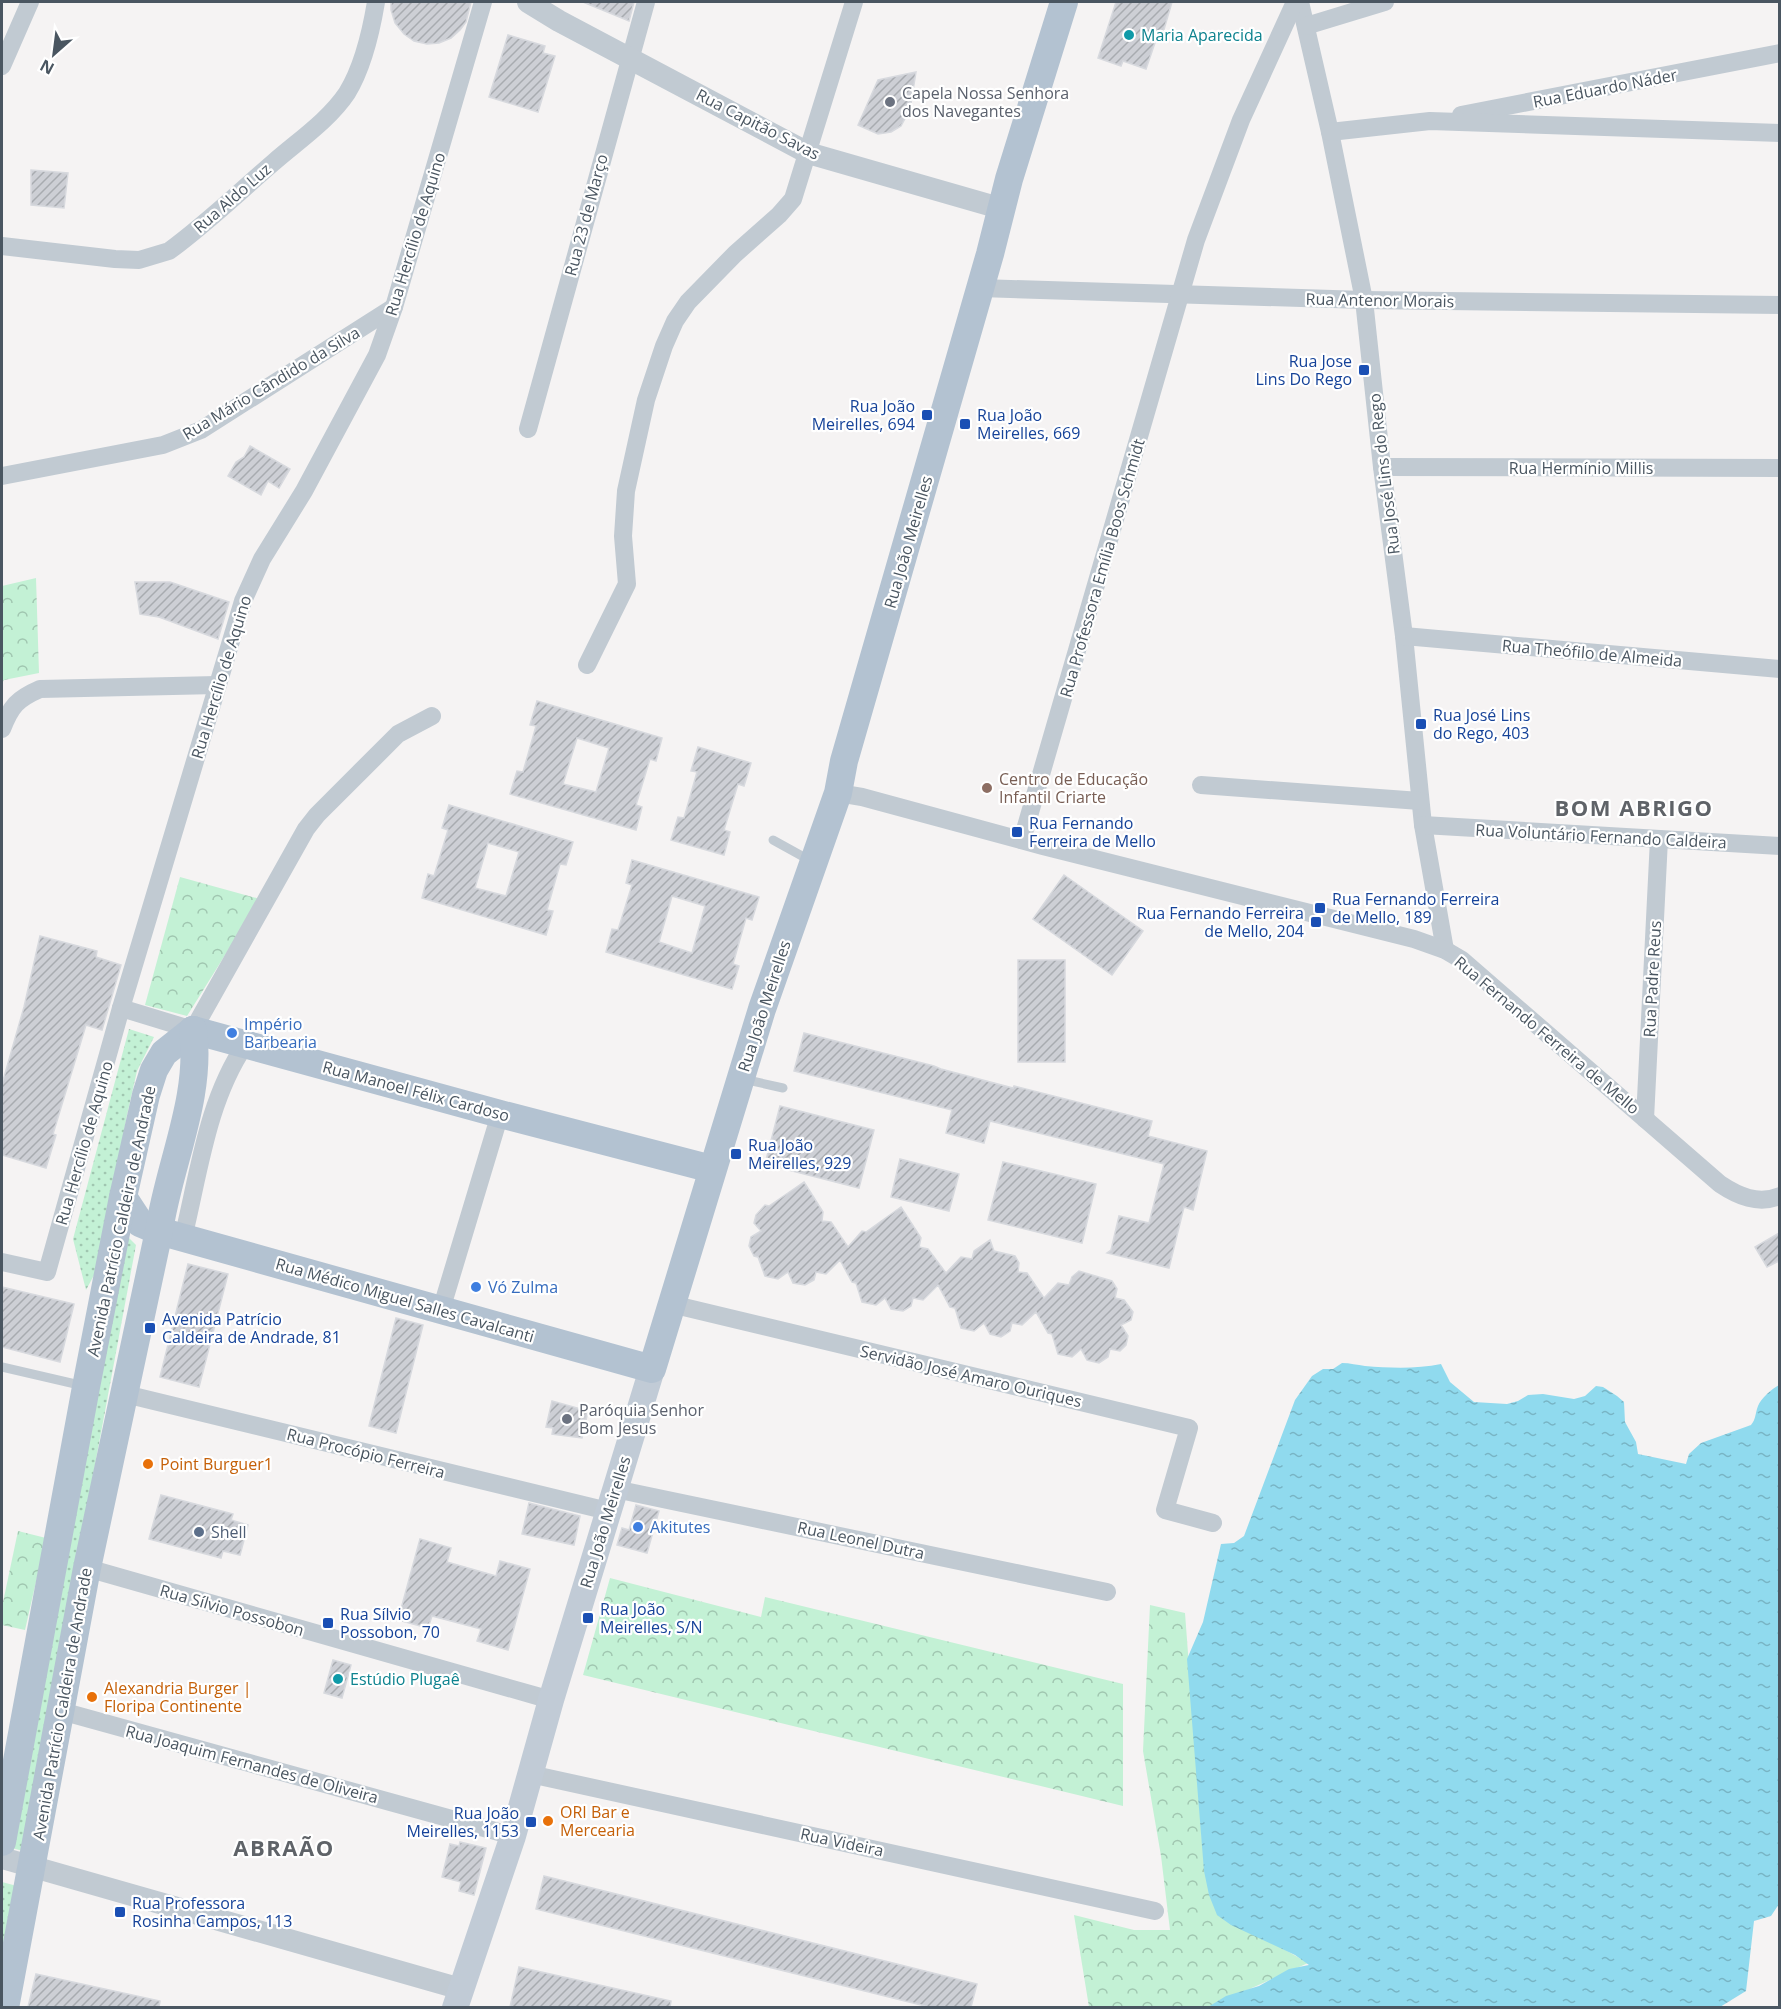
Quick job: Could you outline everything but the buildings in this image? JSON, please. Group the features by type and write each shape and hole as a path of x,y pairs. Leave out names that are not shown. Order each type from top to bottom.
{"main road":[{"name":"Rua João Meirelles","path":"458,1998 513,1836 611,1500 741,1078 758,1007 838,793 844,761 1003,209 1009,179 1064,2"},
{"name":"Rua Manoel Félix Cardoso","path":"193,1030 712,1169"},
{"name":"Avenida Patrício Caldeira de Andrade","path":"2,1842 86,1387 123,1197 146,1095 154,1070 164,1053 193,1030"},
{"name":"Avenida Patrício Caldeira de Andrade","path":"5,2007 87,1568 124,1394 171,1234 163,1204 188,1109 196,1053 193,1030"},
{"name":"Rua Médico Miguel Salles Cavalcanti","path":"123,1197 140,1222 171,1234 652,1369"}],"street":[{"path":"2,66 30,2"},
{"name":"Rua Aldo Luz","path":"2,246 139,260 168,251 319,124 345,95 355,79 363,56 376,2"},
{"name":"Rua Hercílio de Aquino","path":"2,1262 47,1272 122,1008 243,601 262,559 304,491 377,355 394,307 483,2"},
{"name":"Rua Capitão Savas","path":"528,2 559,21 808,153 1003,209"},
{"name":"Rua 23 de Março","path":"528,429 646,2"},
{"path":"587,665 627,584 623,536 626,491 646,400 664,346 675,321 688,302 793,199 854,2"},
{"name":"Rua Professora Emília Boos Schmidt","path":"1022,840 1196,240 1237,131 1294,2"},
{"name":"Rua José Lins do Rego","path":"1300,2 1330,132 1364,300 1382,467 1404,636 1420,801 1445,950"},
{"path":"1306,26 1385,2"},
{"name":"Rua Eduardo Náder","path":"1330,132 1430,121 1779,53"},
{"name":"Rua Eduardo Náder","path":"1430,121 1779,133"},
{"name":"Rua Antenor Morais","path":"980,288 1364,300 1779,304"},
{"name":"Rua Mário Cândido da Silva","path":"2,476 163,446 184,438 201,430 394,307"},
{"name":"Rua Hermínio Millis","path":"1382,467 1779,468"},
{"name":"Rua Theófilo de Almeida","path":"1404,636 1779,669"},
{"path":"2,729 8,715 21,697 40,688 217,685"},
{"path":"193,1030 306,829 317,815 398,734 432,716"},
{"path":"1202,785 1420,801"},
{"name":"Rua Fernando Ferreira de Mello","path":"838,793 862,797 1414,939 1445,950 1462,960 1720,1184 1734,1193 1752,1199 1765,1200 1779,1196"},
{"name":"Rua Voluntário Fernando Caldeira","path":"1423,825 1779,846"},
{"name":"Rua Padre Reus","path":"1645,1119 1659,839"},
{"name":"Rua Manoel Félix Cardoso","path":"122,1008 193,1030"},
{"path":"171,1234 215,1106 232,1064 245,1045"},
{"path":"441,1310 500,1114"},
{"name":"Servidão José Amaro Ouriques","path":"671,1304 1189,1428 1165,1510 1213,1522"},
{"name":"Rua Procópio Ferreira","path":"124,1394 611,1500"},
{"name":"Rua Leonel Dutra","path":"611,1500 1107,1592"},
{"name":"Rua Sílvio Possobon","path":"87,1568 551,1700"},
{"name":"Rua Joaquim Fernandes de Oliveira","path":"61,1712 513,1836"},
{"name":"Rua Videira","path":"530,1774 1155,1911"},
{"path":"2,1858 458,1998"}],"lane":[{"path":"773,840 814,862"},
{"path":"741,1078 783,1088"},
{"path":"2,1367 86,1387"}],"green space":[{"path":"36,578 39,673 4,680 2,683 2,586"},
{"path":"180,877 260,899 187,1016 145,1005"},
{"path":"129,1029 154,1037 137,1071 99,1266 86,1290 73,1239"},
{"path":"123,1232 136,1245 23,1851 8,1847"},
{"path":"18,1531 46,1538 25,1630 2,1625 2,1607"},
{"path":"610,1578 761,1617 765,1597 1123,1684 1123,1806 583,1675"},
{"path":"1150,1605 1185,1613 1202,1840 1266,1939 1308,1963 1209,2007 1089,2007 1074,1915 1134,1930 1170,1930 1161,1856 1143,1751"},
{"path":"2,1882 17,1886 2,1964"}],"water":[{"path":"1342,1363 1394,1368 1441,1364 1450,1382 1474,1402 1507,1404 1528,1395 1543,1394 1574,1399 1585,1396 1596,1386 1603,1387 1624,1402 1625,1422 1636,1442 1638,1454 1686,1464 1689,1454 1701,1443 1751,1425 1762,1400 1779,1385 1779,1904 1771,1916 1754,1921 1746,1991 1720,2007 1208,2007 1226,1996 1259,1986 1289,1969 1309,1965 1295,1955 1231,1925 1217,1915 1209,1895 1204,1871 1187,1659 1203,1622 1221,1544 1234,1543 1244,1536 1295,1400 1312,1376 1323,1369 1333,1369"}],"place":[{"name":"Maria Aparecida","path":"1129,35"},
{"name":"Capela Nossa Senhora dos Navegantes","path":"890,102"},
{"name":"Rua Jose Lins Do Rego","path":"1364,370"},
{"name":"Rua João Meirelles, 694","path":"927,415"},
{"name":"Rua João Meirelles, 669","path":"965,424"},
{"name":"Rua José Lins do Rego, 403","path":"1421,724"},
{"name":"Centro de Educação Infantil Criarte","path":"987,788"},
{"name":"Rua Fernando Ferreira de Mello","path":"1017,832"},
{"name":"Rua Fernando Ferreira de Mello, 189","path":"1320,908"},
{"name":"Rua Fernando Ferreira de Mello, 204","path":"1316,922"},
{"name":"Império Barbearia","path":"232,1033"},
{"name":"Rua João Meirelles, 929","path":"736,1154"},
{"name":"Vó Zulma","path":"476,1287"},
{"name":"Avenida Patrício Caldeira de Andrade, 81","path":"150,1328"},
{"name":"Paróquia Senhor Bom Jesus","path":"567,1419"},
{"name":"Point Burguer1","path":"148,1464"},
{"name":"Akitutes","path":"638,1527"},
{"name":"Shell","path":"199,1532"},
{"name":"Rua João Meirelles, S/N","path":"588,1618"},
{"name":"Rua Sílvio Possobon, 70","path":"328,1623"},
{"name":"Estúdio Plugaê","path":"338,1679"},
{"name":"Alexandria Burger | Floripa Continente","path":"92,1697"},
{"name":"ORI Bar e Mercearia","path":"548,1821"},
{"name":"Rua João Meirelles, 1153","path":"531,1822"},
{"name":"Rua Professora Rosinha Campos, 113","path":"120,1912"}],"district":[{"name":"BOM ABRIGO","path":"1634,807"},
{"name":"ABRAÃO","path":"284,1847"}]}
